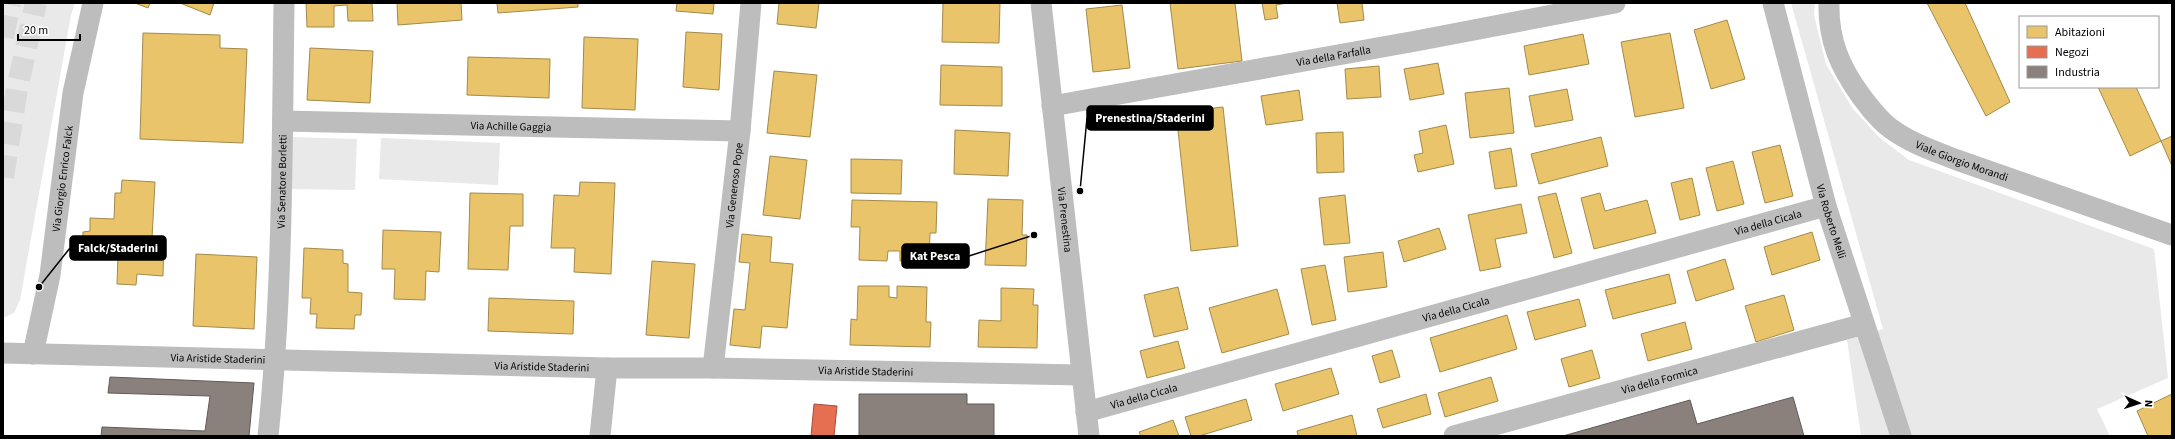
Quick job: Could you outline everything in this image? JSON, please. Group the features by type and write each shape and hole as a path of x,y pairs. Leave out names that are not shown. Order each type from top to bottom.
{"street":[{"name":"Via Giorgio Enrico Falck","path":"33,354 50,276 73,93 93,3"},
{"name":"Via Senatore Borletti","path":"268,436 276,361 283,121 284,3"},
{"name":"Via Generoso Pope","path":"712,368 740,131 750,3"},
{"name":"Via Prenestina","path":"1040,3 1088,436"},
{"name":"Via della Farfalla","path":"1052,106 1416,41 1615,3"},
{"name":"Via Roberto Melli","path":"1773,3 1826,206 1901,436"},
{"name":"Viale Giorgio Morandi","path":"1829,3 1831,39 1841,66 1871,110 1896,132 1928,149 1957,160 2172,235"},
{"name":"Via Achille Gaggia","path":"283,121 740,131"},
{"name":"Via della Cicala","path":"1086,412 1826,206"},
{"name":"Via della Formica","path":"1454,436 1864,324"},
{"name":"Via Aristide Staderini","path":"3,353 276,361 607,368 712,368 1081,375"},
{"path":"600,436 607,368"}],"shaded area":[{"path":"3,3 75,3 71,15 20,300 14,313 3,318"},
{"path":"1791,3 1815,3 1814,15 1826,64 1853,109 1880,138 1909,160 2154,249 2168,378 2097,409 2110,436 1861,436 1847,340 1883,329"},
{"path":"290,137 357,139 355,190 289,189"},
{"path":"381,138 500,143 498,185 379,179"}],"building: Abitazioni":[{"path":"135,3 150,3 148,8"},
{"path":"180,3 214,3 210,15"},
{"path":"306,3 372,3 373,21 348,21 347,5 334,6 334,27 307,27"},
{"path":"397,3 461,3 462,20 398,25"},
{"path":"497,3 578,3 578,7 498,13"},
{"path":"677,3 714,3 713,14 676,11"},
{"path":"779,3 819,3 816,28 777,24"},
{"path":"943,3 1000,3 999,43 942,42"},
{"path":"1170,3 1235,3 1242,61 1178,69"},
{"path":"1262,3 1287,3 1276,5 1278,18 1265,20"},
{"path":"1337,3 1362,3 1364,20 1340,23"},
{"path":"1927,3 1965,3 2010,102 1986,116"},
{"path":"1122,5 1130,68 1093,72 1086,9"},
{"path":"1727,20 1745,79 1711,89 1694,30"},
{"path":"686,32 722,34 719,90 683,87"},
{"path":"143,33 220,35 220,48 247,49 243,143 140,139"},
{"path":"1670,33 1684,108 1635,117 1621,42"},
{"path":"1583,34 1589,64 1529,75 1524,46"},
{"path":"584,37 638,39 635,110 582,108"},
{"path":"310,48 373,51 370,103 307,100"},
{"path":"468,57 550,59 549,98 467,95"},
{"path":"1438,63 1444,94 1410,100 1404,69"},
{"path":"941,65 1002,67 1002,106 940,105"},
{"path":"1379,66 1381,97 1347,99 1345,69"},
{"path":"774,71 817,75 810,137 767,133"},
{"path":"1509,88 1514,133 1470,138 1465,93"},
{"path":"2098,88 2136,88 2161,141 2130,156"},
{"path":"1567,89 1573,120 1535,127 1529,96"},
{"path":"1299,90 1303,120 1266,125 1261,96"},
{"path":"1223,107 1238,246 1191,251 1176,112"},
{"path":"1446,125 1454,164 1418,172 1414,155 1423,153 1419,131"},
{"path":"955,130 1010,133 1008,176 954,174"},
{"path":"1343,132 1344,172 1317,173 1316,133"},
{"path":"2172,136 2172,166 2161,141"},
{"path":"1601,137 1608,166 1539,184 1531,154"},
{"path":"1780,145 1793,196 1765,203 1752,152"},
{"path":"1511,148 1517,186 1495,189 1489,152"},
{"path":"770,156 807,160 800,219 763,215"},
{"path":"851,159 902,160 901,194 851,193"},
{"path":"1733,161 1744,204 1717,211 1706,168"},
{"path":"1692,178 1700,215 1680,220 1671,183"},
{"path":"122,180 155,182 152,238 164,238 163,276 137,274 136,285 117,284 118,255 82,253 83,232 90,231 90,218 114,219 115,193 121,193"},
{"path":"580,182 615,183 611,274 574,272 575,248 551,248 554,195 579,196"},
{"path":"470,193 523,194 523,226 510,226 508,270 468,269"},
{"path":"1556,193 1572,253 1554,258 1538,197"},
{"path":"1600,193 1605,211 1647,200 1656,233 1594,249 1581,198"},
{"path":"1345,195 1350,243 1324,245 1319,198"},
{"path":"988,199 1023,200 1022,235 1027,235 1026,266 985,265"},
{"path":"852,200 937,202 936,233 930,233 929,262 900,261 900,251 888,251 887,261 859,260 860,227 851,227"},
{"path":"1521,204 1527,233 1495,239 1501,267 1480,271 1468,215"},
{"path":"1439,228 1446,249 1404,262 1398,241"},
{"path":"383,230 441,232 439,272 426,271 425,300 394,299 395,269 382,269"},
{"path":"1812,232 1820,260 1772,275 1764,247"},
{"path":"742,234 772,237 770,262 793,264 787,328 762,326 760,348 730,345 734,309 745,310 750,263 739,262"},
{"path":"304,248 343,250 343,263 348,264 348,292 362,293 361,315 355,315 354,329 316,328 317,314 310,314 311,298 302,298"},
{"path":"1383,252 1387,287 1348,292 1344,257"},
{"path":"196,254 257,257 254,329 193,326"},
{"path":"1725,259 1734,289 1696,301 1687,271"},
{"path":"652,261 695,264 689,338 646,335"},
{"path":"1325,265 1336,320 1312,325 1301,269"},
{"path":"1669,274 1676,303 1613,319 1605,290"},
{"path":"858,286 889,286 889,297 897,298 897,286 927,287 926,322 931,322 930,347 850,345 851,319 857,320"},
{"path":"1178,287 1188,329 1154,337 1144,295"},
{"path":"1001,288 1034,289 1033,305 1038,305 1037,348 978,347 979,320 1001,321"},
{"path":"1277,289 1289,334 1222,353 1209,308"},
{"path":"1784,295 1794,330 1756,342 1745,306"},
{"path":"489,298 574,301 573,334 488,331"},
{"path":"1579,299 1586,326 1535,340 1527,312"},
{"path":"1507,315 1517,349 1440,372 1430,338"},
{"path":"1685,322 1692,349 1648,361 1641,334"},
{"path":"1178,341 1185,368 1147,378 1140,351"},
{"path":"1392,350 1400,377 1380,383 1372,356"},
{"path":"1592,350 1600,378 1569,387 1561,359"},
{"path":"1331,368 1339,394 1283,411 1275,384"},
{"path":"1491,377 1498,401 1445,417 1438,393"},
{"path":"1426,394 1431,414 1383,428 1377,409"},
{"path":"2172,394 2172,436 2148,436 2137,411"},
{"path":"1246,399 1252,420 1199,436 1191,436 1185,417"},
{"path":"1352,415 1357,436 1298,436 1297,431"},
{"path":"1173,420 1179,436 1141,436 1139,432"}],"building: Negozi":[{"path":"814,404 837,406 834,436 811,436"}],"building: Industria":[{"path":"110,377 254,383 249,436 101,436 102,427 205,431 210,396 108,393"},
{"path":"859,394 967,394 967,404 994,404 994,436 859,436"},
{"path":"1793,397 1804,436 1563,436 1690,400 1697,424"}],"tunnel":[{"path":"3,37 10,3"},
{"path":"3,177 17,89 36,3"}],"place":[{"name":"Prenestina/Staderini","path":"1080,191"},
{"name":"Kat Pesca","path":"1034,235"},
{"name":"Falck/Staderini","path":"39,287"}]}
